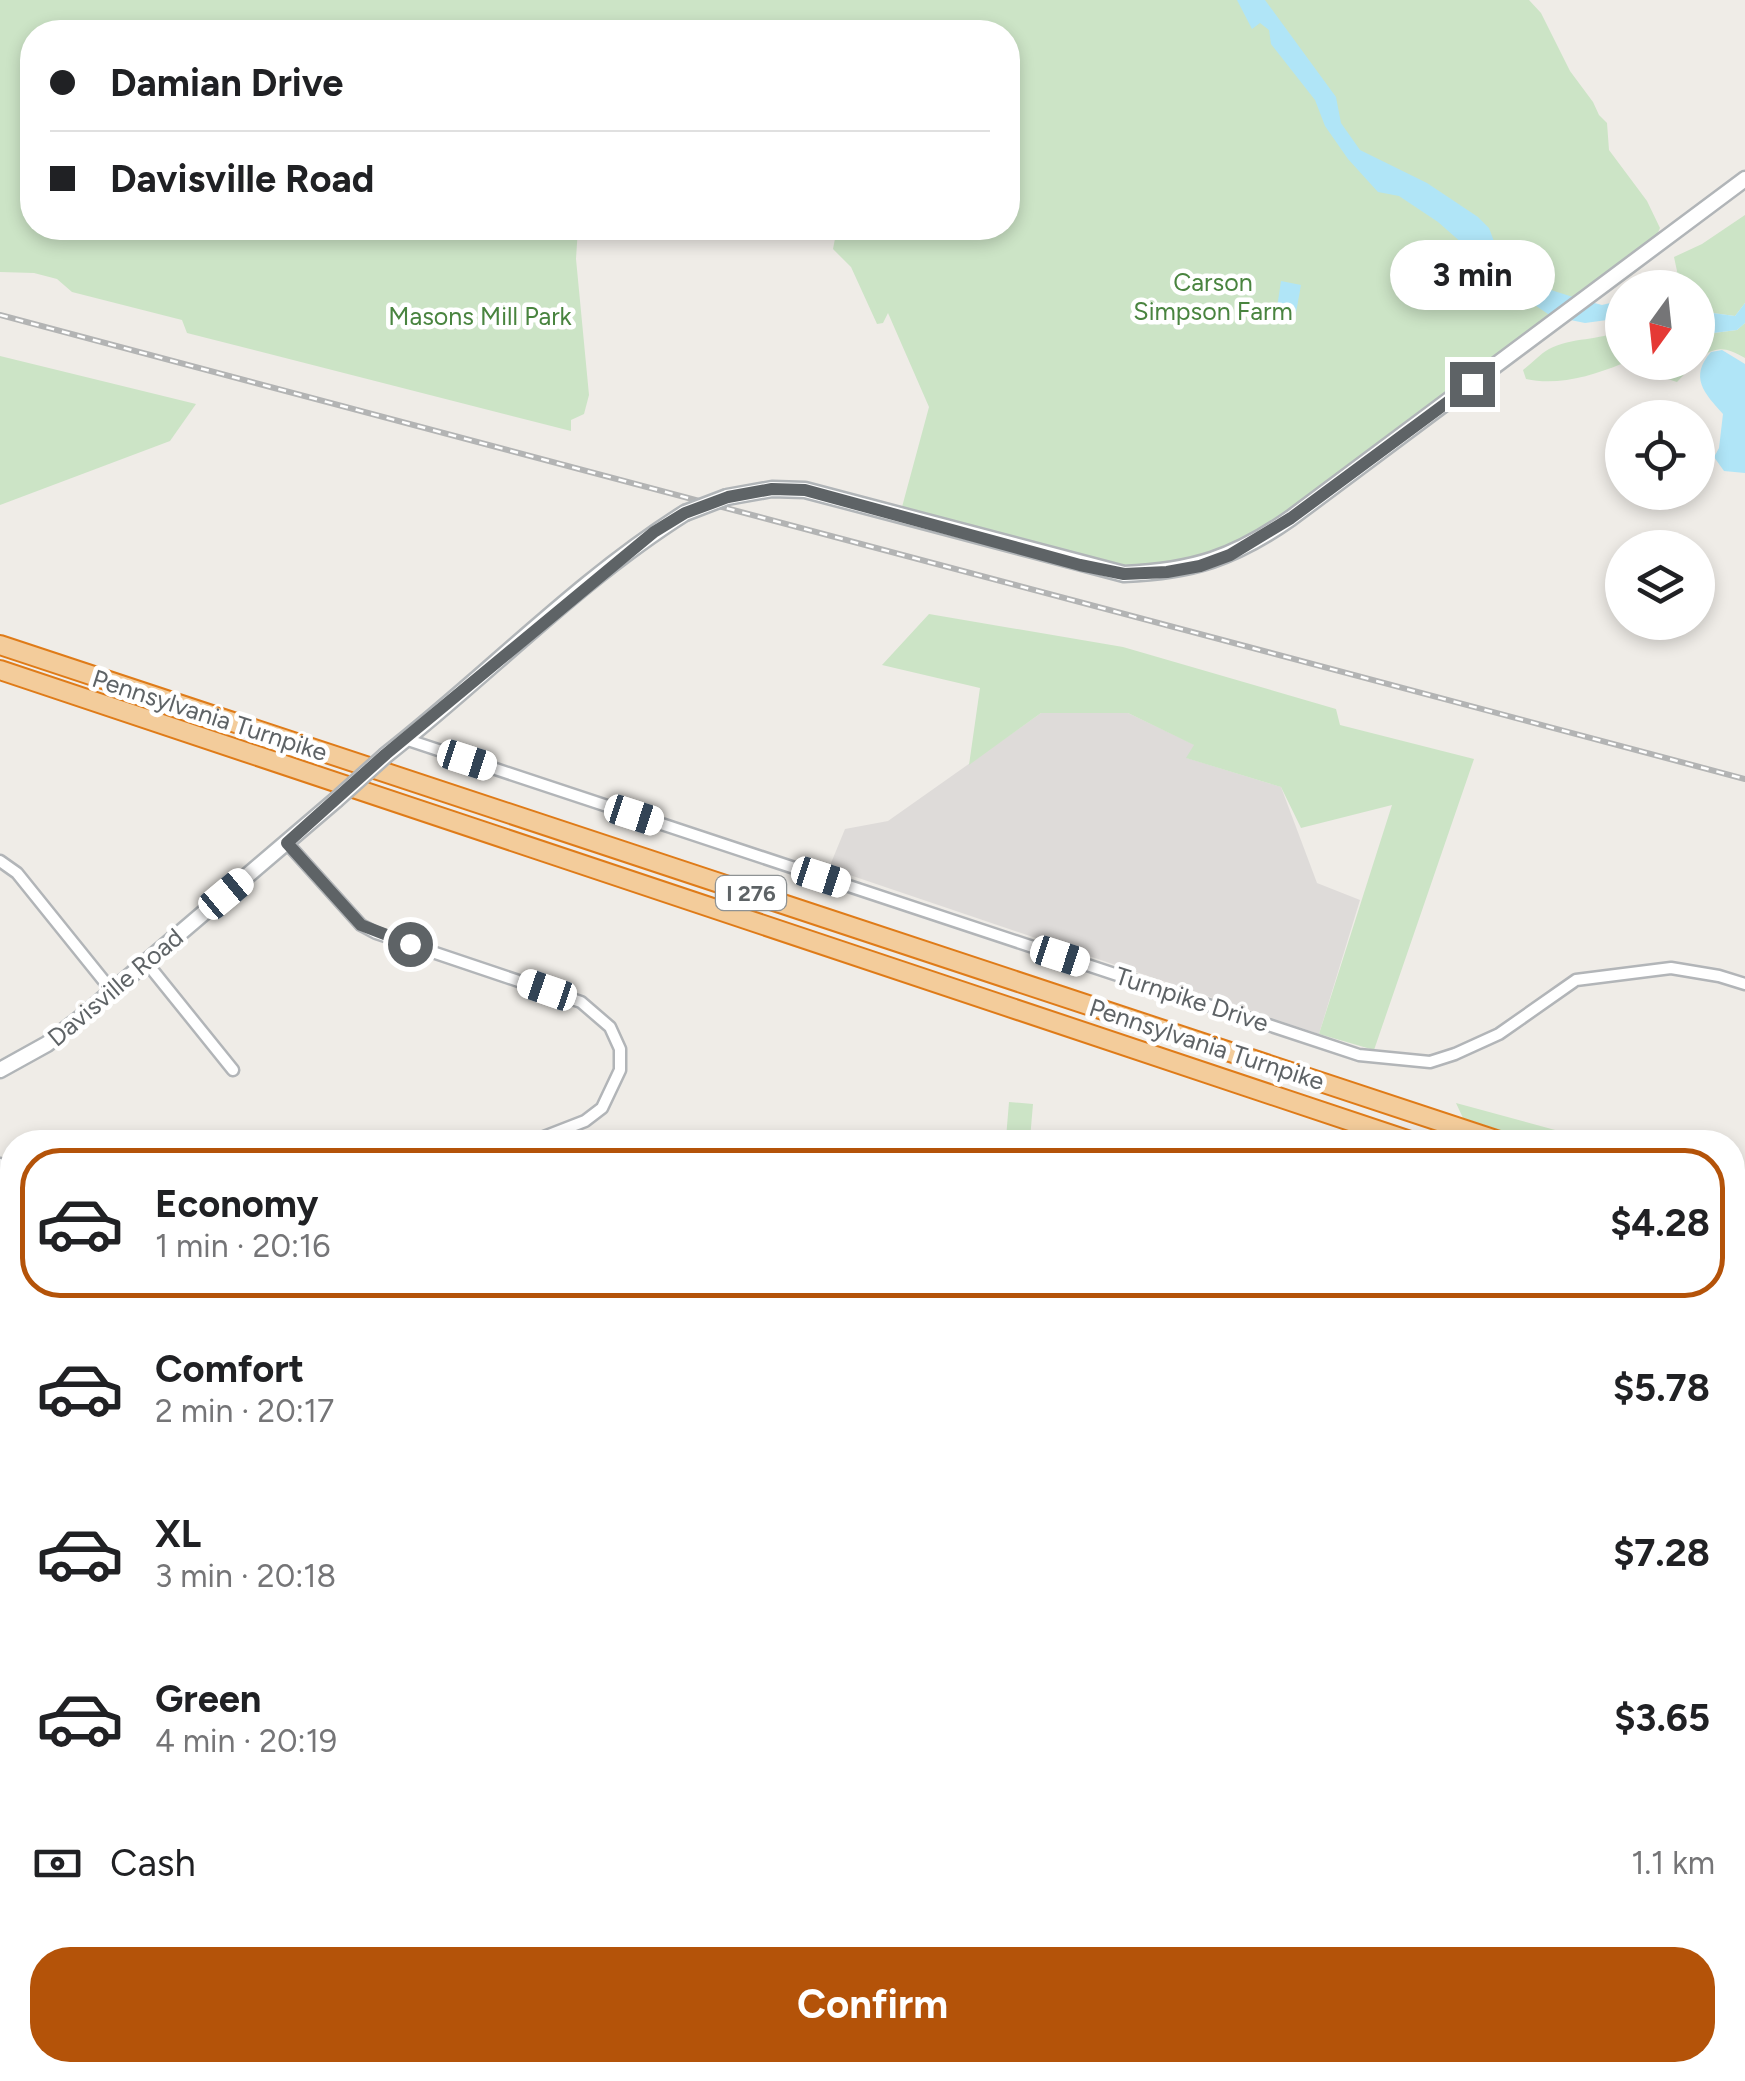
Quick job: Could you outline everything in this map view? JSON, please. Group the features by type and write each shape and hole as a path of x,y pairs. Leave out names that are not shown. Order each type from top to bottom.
{"highway":[{"name":"Pennsylvania Turnpike","path":"0,645 1466,1130"},
{"name":"Pennsylvania Turnpike","path":"0,670 1377,1130"}],"street":[{"name":"Davisville Road","path":"0,1070 46,1044 112,991 594,580 654,532 685,513 728,497 772,489 805,490 1124,574 1200,566 1262,538 1745,179"},
{"name":"Turnpike Drive","path":"406,740 1360,1055 1430,1062 1455,1054 1498,1034 1576,980 1671,968 1745,984"},
{"path":"287,843 361,925 581,1002 610,1028 620,1050 620,1070 602,1108 585,1121 562,1130"},
{"path":"0,861 17,874 112,991"},
{"path":"146,962 232,1070"}],"shaded area":[{"path":"1041,713 1128,713 1195,745 1187,758 1281,787 1317,883 1360,900 1319,1034 829,868 845,829 888,821"}],"green space":[{"name":"Carson Simpson Farm","path":"0,0 1529,0 1541,13 1570,71 1607,123 1609,150 1647,201 1660,228 1656,237 1612,270 1605,270 1605,275 1436,404 1423,408 1262,529 1206,560 1128,569 902,507 929,407 888,313 883,323 877,324 851,267 833,249 835,240 1020,240 1020,20 20,20 20,240 577,240 589,395 584,414 571,420 571,431 187,333 182,320 72,292 57,279 34,273 0,272"},
{"path":"1745,215 1745,303 1735,316 1715,313 1715,270 1677,270 1674,257 1702,244"},
{"path":"1745,323 1745,358 1721,349 1715,351 1715,333 1737,330"},
{"path":"1604,336 1605,370 1574,379 1526,379 1523,370 1549,349"},
{"path":"0,356 196,404 170,441 0,505"},
{"path":"929,614 1123,647 1336,709 1340,725 1474,759 1374,1050 1319,1034 1392,805 1301,828 1281,787 1186,758 1194,745 1128,713 1041,713 969,765 980,688 882,665"},
{"path":"1009,1102 1033,1104 1031,1130 1007,1130"},
{"path":"1456,1103 1555,1130 1500,1130 1463,1118"}],"water":[{"path":"1237,0 1265,0 1336,97 1341,123 1360,150 1427,183 1478,217 1489,228 1498,252 1510,268 1551,290 1605,304 1605,320 1585,323 1551,316 1498,280 1473,247 1463,244 1399,196 1378,192 1325,126 1315,100 1271,44 1269,30 1260,23 1252,29"},
{"path":"1281,281 1301,285 1295,318 1276,314"},
{"path":"1745,303 1745,323 1737,330 1715,333 1715,313 1735,316"},
{"path":"1722,350 1745,364 1745,473 1724,471 1715,458 1723,414 1705,392 1701,380 1715,380 1715,351"}],"railway":[{"path":"0,315 1745,779"}],"route":[{"path":"410,944 361,925 287,843 386,754 594,580 654,532 685,513 728,497 772,489 805,490 1080,565 1124,574 1167,572 1200,566 1262,538 1472,384"}],"park label":[{"name":"Masons Mill Park","path":"480,316"}]}
